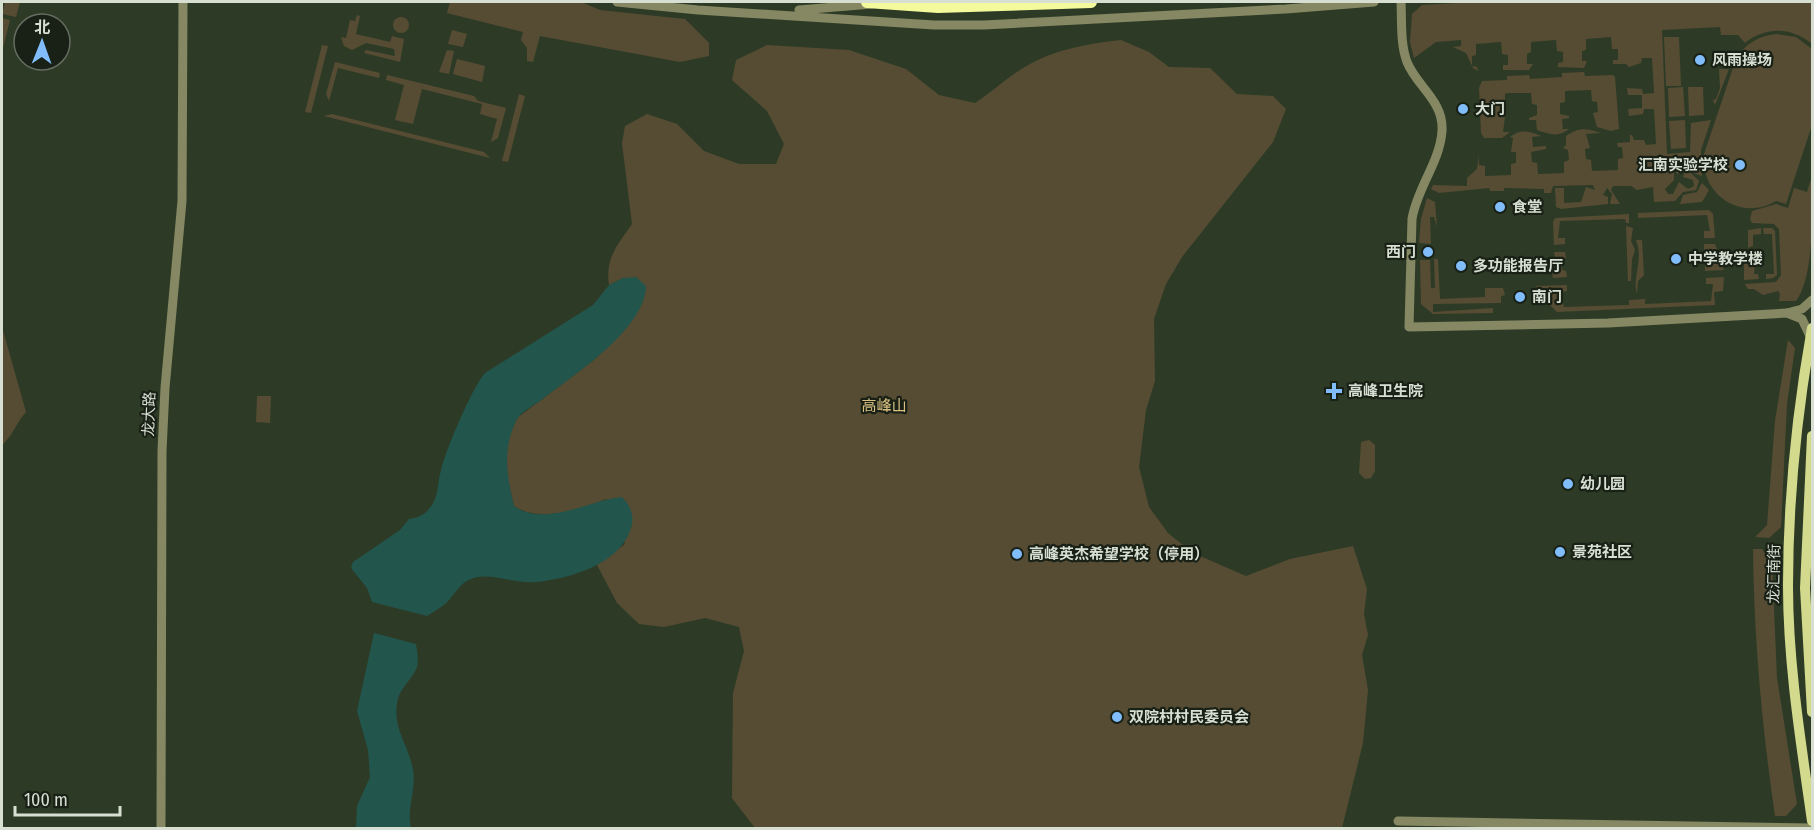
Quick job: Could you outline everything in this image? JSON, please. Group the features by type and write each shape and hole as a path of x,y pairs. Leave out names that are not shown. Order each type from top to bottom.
{"highway":[{"path":"867,2 949,7 1091,2"}],"main road":[{"name":"龙汇南街","path":"1812,333 1794,466 1788,587 1795,692 1812,821"},
{"name":"龙汇南街","path":"1812,436 1805,588 1812,712"}],"street":[{"name":"龙大路","path":"162,828 162,451 165,388 182,201 183,2"},
{"path":"617,2 698,10 934,25 984,25 1286,9 1374,2"},
{"path":"1401,2 1405,55 1413,74 1436,104 1442,130 1437,151 1414,205 1409,327 1608,323 1787,313 1802,309 1812,300"},
{"path":"773,13 884,3"},
{"path":"1787,313 1802,319 1812,333"},
{"path":"1398,821 1812,828"}],"green space":[{"path":"5,2 20,2 17,12 12,12 12,16 2,14"},
{"path":"450,2 581,2 600,10 685,19 709,43 709,56 680,62 540,36 533,62 527,61 527,48 521,40 523,32 447,13"},
{"path":"1475,2 1812,2 1812,44 1796,34 1779,31 1770,31 1753,37 1745,43 1738,35 1721,35 1720,27 1662,30 1667,154 1690,152 1691,123 1711,120 1701,150 1702,176 1693,173 1692,165 1691,173 1699,181 1696,190 1683,192 1675,201 1654,202 1653,187 1637,190 1631,186 1613,186 1611,190 1620,204 1610,204 1612,194 1607,188 1603,195 1608,197 1608,204 1561,209 1556,207 1555,188 1564,188 1564,203 1581,202 1586,187 1595,190 1593,185 1553,186 1551,193 1544,193 1544,189 1504,188 1504,191 1490,191 1489,188 1439,193 1431,189 1433,185 1467,186 1467,178 1477,169 1479,155 1479,165 1485,166 1485,176 1511,175 1511,164 1516,163 1516,152 1511,152 1513,138 1510,137 1521,132 1541,136 1532,137 1533,147 1546,146 1546,149 1531,152 1532,162 1537,163 1538,174 1564,173 1564,162 1569,160 1568,150 1563,148 1566,145 1566,136 1575,131 1587,129 1601,133 1586,134 1590,148 1585,149 1586,159 1591,160 1592,171 1618,170 1618,159 1623,158 1622,147 1618,147 1617,143 1630,142 1630,135 1634,140 1644,140 1646,145 1656,144 1654,109 1644,109 1643,114 1629,116 1628,109 1642,108 1642,95 1628,95 1627,88 1642,89 1643,94 1654,93 1652,58 1642,58 1641,63 1629,67 1626,64 1613,64 1613,60 1618,60 1618,49 1612,49 1611,37 1586,39 1586,50 1582,51 1582,61 1587,61 1584,68 1558,67 1558,63 1563,62 1563,52 1557,51 1556,40 1531,42 1527,64 1533,64 1529,70 1503,70 1503,65 1508,65 1508,55 1502,54 1501,42 1476,44 1476,55 1472,56 1472,66 1466,53 1453,47 1461,46 1461,40 1436,42 1414,58 1410,42 1412,14 1422,5","holes":["1678,158 1691,159 1692,163 1688,160 1677,161 1676,173 1679,174 1680,164 1687,164 1683,177 1693,180 1694,186 1688,189 1679,182 1673,194 1668,194 1665,189 1674,180 1674,163"]},
{"path":"357,15 360,16 356,34 390,42 392,36 404,39 400,62 364,53 366,50 395,56 394,49 366,43 352,50 344,46 341,37 346,38 350,20 355,21"},
{"path":"401,17 409,25 401,33 393,25"},
{"path":"2,18 10,20 2,52"},
{"path":"452,30 467,34 463,47 448,44"},
{"path":"1776,34 1796,37 1812,49 1812,125 1786,204 1776,201 1762,207 1736,206 1716,192 1708,181 1704,168 1704,154 1736,59 1753,42"},
{"path":"1664,37 1679,37 1681,86 1666,86"},
{"name":"高峰山","path":"1121,40 1149,52 1169,67 1210,68 1237,94 1273,96 1286,109 1273,142 1182,257 1166,284 1154,319 1155,381 1146,410 1139,467 1149,507 1168,533 1193,553 1246,576 1290,559 1353,546 1367,589 1364,614 1368,635 1362,655 1368,690 1363,743 1342,828 755,828 732,798 733,693 744,651 739,627 705,618 664,627 639,624 617,603 597,565 625,544 606,499 560,513 535,514 524,511 514,506 505,467 509,437 517,418 595,359 629,325 623,278 609,285 608,276 613,253 632,224 622,143 625,126 647,114 677,124 704,151 739,164 776,164 784,144 767,111 732,80 736,60 767,45 849,50 906,69 939,95 975,103 1014,74 1044,57 1082,46"},
{"path":"322,45 328,46 311,113 305,112"},
{"path":"447,50 454,51 449,74 439,72"},
{"path":"457,59 485,66 482,82 453,74"},
{"path":"335,62 380,73 379,78 338,68 329,101 326,94"},
{"path":"1719,69 1729,69 1715,105 1713,100 1716,99 1720,88"},
{"path":"1584,72 1585,76 1613,75 1615,77 1619,129 1611,131 1597,127 1593,113 1598,112 1597,102 1592,101 1591,90 1565,91 1565,102 1560,103 1560,114 1569,116 1569,118 1562,119 1563,129 1569,129 1557,134 1537,130 1536,120 1529,120 1537,115 1537,105 1532,104 1531,93 1507,93 1505,94 1505,105 1500,106 1500,117 1505,117 1503,132 1510,132 1502,138 1484,138 1481,133 1479,88 1482,81 1507,80 1507,76 1529,75 1530,79 1562,77 1562,73"},
{"path":"387,75 474,96 478,101 506,108 498,138 491,142 497,119 480,114 482,104 422,89 413,124 395,120 404,85 386,80"},
{"path":"1683,87 1685,116 1669,117 1668,88"},
{"path":"1688,87 1703,87 1704,115 1689,116"},
{"path":"519,94 525,96 508,162 502,161"},
{"path":"332,114 484,152 490,158 324,116"},
{"path":"1685,120 1686,148 1671,149 1669,121"},
{"path":"1812,176 1809,260 1802,290 1796,301 1779,301 1778,291 1763,295 1754,289 1748,289 1745,284 1776,282 1781,275 1779,229 1774,224 1752,223 1750,219 1752,211 1776,204 1788,208 1794,188 1807,192"},
{"path":"1702,183 1709,190 1702,202 1680,204 1683,195 1697,192"},
{"path":"1427,198 1435,202 1437,227 1434,217 1430,217 1431,244 1419,243 1421,219"},
{"path":"1709,210 1713,214 1715,238 1704,238 1704,231 1710,231 1707,215 1638,218 1638,213"},
{"path":"1629,214 1629,223 1626,223 1625,219 1560,221 1558,238 1565,238 1565,244 1554,245 1553,222 1555,218"},
{"path":"1626,226 1633,228 1631,241 1635,250 1632,259 1631,281 1628,281"},
{"path":"1761,228 1761,234 1753,235 1753,246 1748,248 1748,230"},
{"path":"1763,228 1772,228 1775,231 1777,275 1766,279 1766,274 1774,274 1772,234 1764,234"},
{"path":"1636,240 1642,240 1644,275 1638,281 1637,294 1639,255"},
{"path":"1704,244 1715,244 1724,270 1705,271 1705,264 1709,264 1708,252 1704,252"},
{"path":"1554,252 1565,252 1566,258 1561,258 1562,270 1566,271 1567,277 1553,278 1552,272 1557,267"},
{"path":"1434,259 1438,259 1440,299 1485,297 1485,288 1503,288 1505,295 1501,296 1501,303 1433,304 1433,312 1493,308 1493,313 1433,314 1421,304 1420,260 1430,260 1431,288 1435,288"},
{"path":"1744,262 1755,263 1754,274 1758,274 1759,279 1744,280"},
{"path":"1724,277 1723,291 1714,292 1715,305 1557,312 1549,304 1548,298 1540,298 1539,294 1536,294 1536,286 1567,285 1567,291 1560,292 1564,307 1629,305 1629,300 1645,299 1645,304 1711,301 1713,284 1706,284 1706,278"},
{"path":"2,327 26,412 2,445"},
{"path":"1788,340 1795,348 1787,404 1781,527 1769,538 1755,537 1767,525 1775,421"},
{"path":"257,396 271,396 270,423 256,422"},
{"path":"1369,440 1375,445 1375,471 1371,478 1365,479 1359,473 1361,442"},
{"path":"1753,549 1762,549 1772,562 1777,678 1797,804 1786,816 1775,816 1766,749 1759,683"}],"water":[{"path":"636,277 646,286 643,302 634,318 621,334 590,363 521,415 516,421 507,453 509,485 514,506 526,512 553,514 622,497 632,517 632,526 624,543 604,561 564,577 522,582 477,577 461,585 445,604 427,616 372,602 367,588 351,568 353,562 400,530 409,519 424,513 432,505 444,460 454,434 473,392 485,373 593,305 609,285 623,278"},
{"path":"374,633 416,644 417,667 400,693 396,712 413,773 411,828 356,828 357,806 370,777 368,750 357,711"}],"place":[{"name":"风雨操场","path":"1700,60"},
{"name":"大门","path":"1463,109"},
{"name":"汇南实验学校","path":"1740,165"},
{"name":"食堂","path":"1500,207"},
{"name":"西门","path":"1428,252"},
{"name":"中学教学楼","path":"1676,259"},
{"name":"多功能报告厅","path":"1461,266"},
{"name":"南门","path":"1520,297"},
{"name":"高峰卫生院","path":"1334,391"},
{"name":"幼儿园","path":"1568,484"},
{"name":"景苑社区","path":"1560,552"},
{"name":"高峰英杰希望学校（停用）","path":"1017,554"},
{"name":"双院村村民委员会","path":"1117,717"}]}
